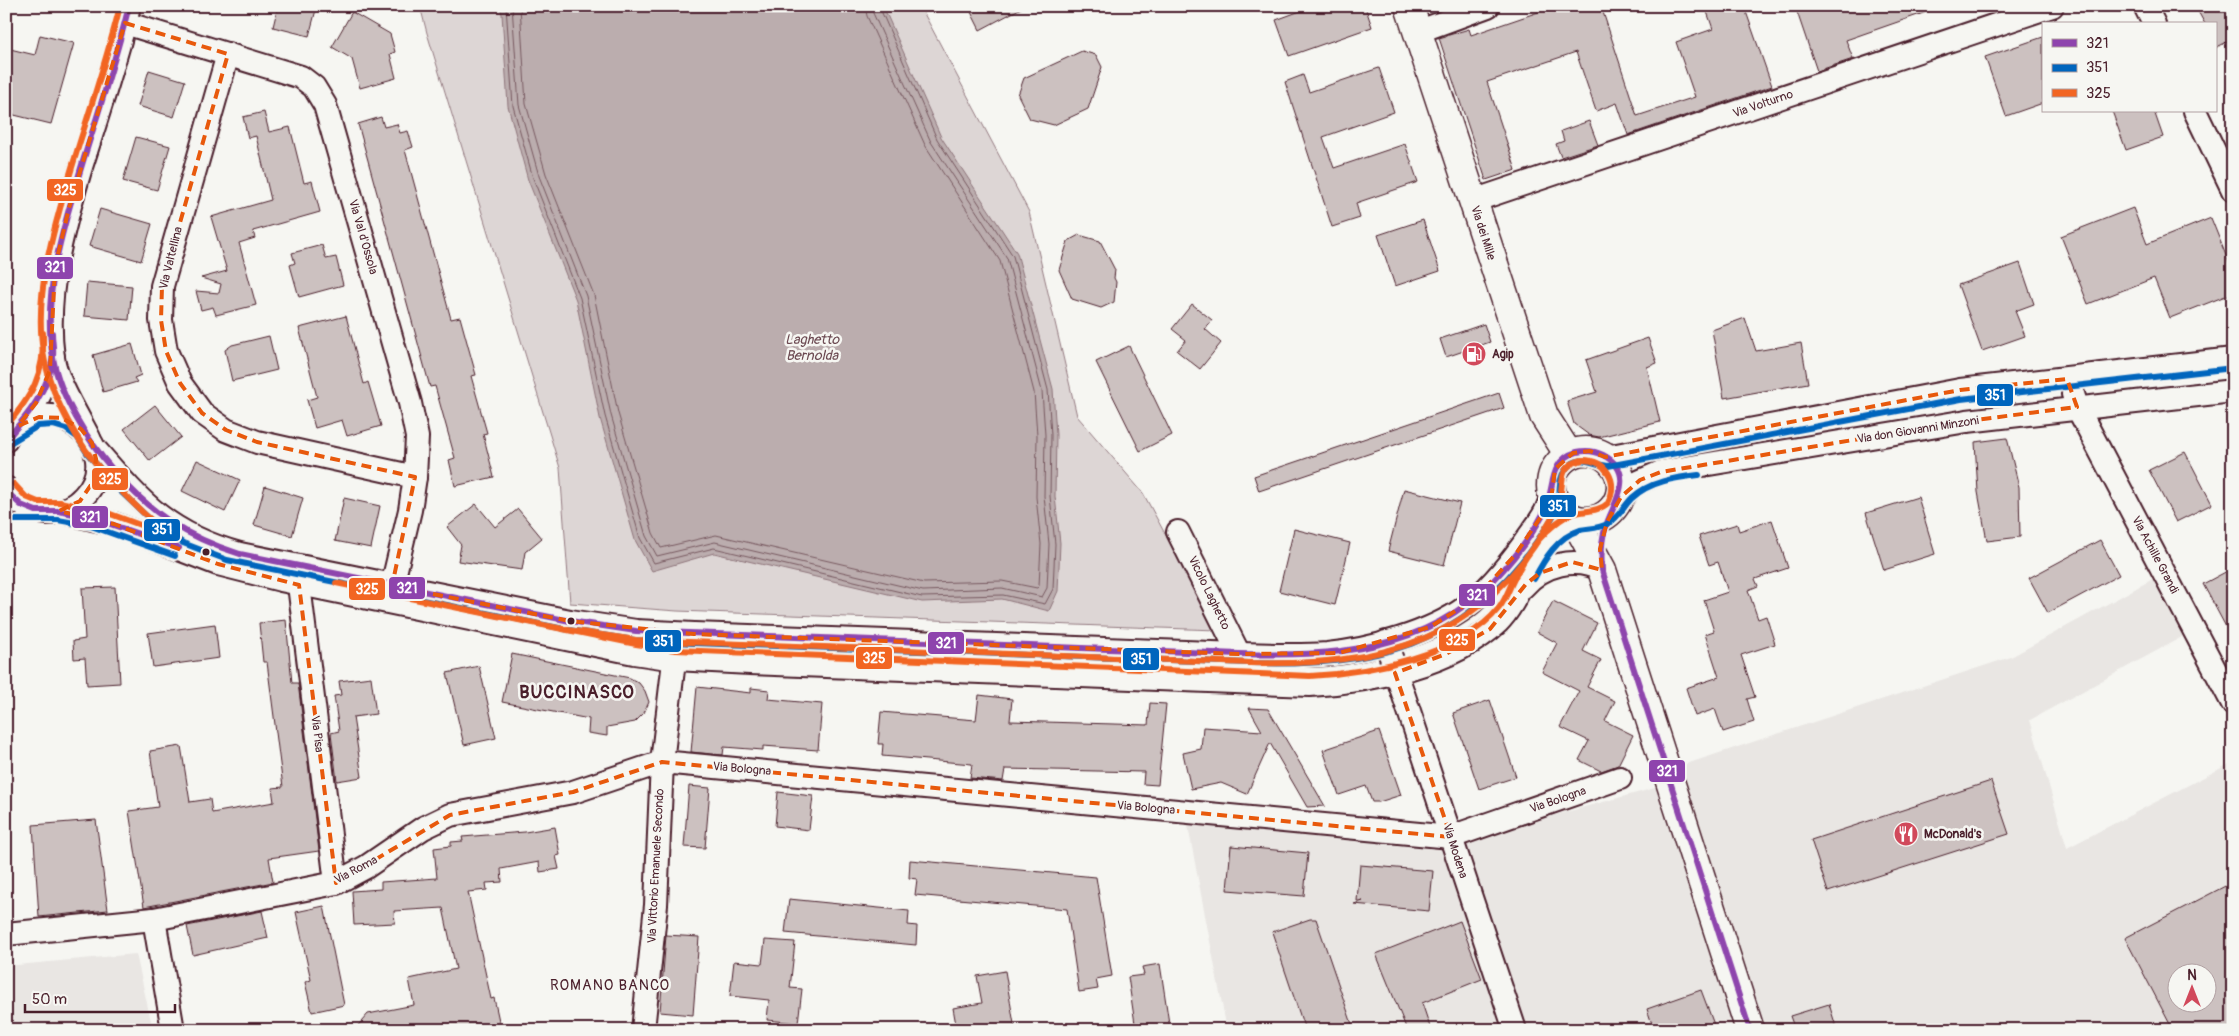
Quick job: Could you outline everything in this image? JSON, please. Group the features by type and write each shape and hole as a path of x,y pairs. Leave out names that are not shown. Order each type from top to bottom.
{"street":[{"path":"1413,19 1488,6"},
{"name":"Via Volturno","path":"1473,201 2052,6"},
{"path":"2145,6 2153,22"},
{"path":"10,434 31,411 39,397 53,357 52,301 56,267 69,208 127,15"},
{"name":"Via Val d'Ossola","path":"127,15 228,54 301,77 314,87 325,105 410,403 417,437 415,477 410,510 392,586"},
{"name":"Via dei Mille","path":"1413,19 1544,416 1569,456"},
{"name":"Via Valtellina","path":"228,54 162,286 161,320 166,351 180,383 202,413 226,430 257,442 415,477"},
{"path":"2195,112 2233,190"},
{"path":"53,357 66,392 91,443 96,471 93,482 80,501 59,511"},
{"path":"1606,457 1960,390 2233,360"},
{"name":"Via Achille Grandi","path":"2067,379 2077,407 2233,704"},
{"name":"Via don Giovanni Minzoni","path":"1616,504 1634,484 1661,472 1966,421 2077,407 2233,391"},
{"path":"10,434 28,420 50,416 72,422 121,480 143,502 175,528 200,541 240,554 570,621 636,631 1239,654 1326,654 1354,650 1386,642 1438,623 1458,613 1476,598 1516,555 1548,506 1551,481 1555,469 1569,456 1590,451 1606,457 1614,465 1620,477 1621,488 1602,540 1602,570"},
{"path":"6,488 9,494 21,505 36,511"},
{"path":"1551,492 1557,506 1577,520 1602,570 1750,1030"},
{"path":"6,511 59,511 114,524 218,564 299,584 634,653 675,659 1284,685 1347,683 1395,673 1438,658 1481,635 1505,615 1524,578 1541,551 1556,534 1577,520 1595,520 1605,516 1616,504"},
{"name":"Vicolo Laghetto","path":"1178,532 1239,654"},
{"path":"1514,600 1533,577 1558,565 1583,562 1602,570"},
{"name":"Via Pisa","path":"299,584 336,883"},
{"name":"Via Vittorio Emanuele Secondo","path":"643,1030 654,924 662,762 675,659 676,633"},
{"name":"Via Modena","path":"1386,642 1514,1030"},
{"name":"Via Roma","path":"6,934 154,919 336,883 366,867 423,828 450,815 573,792 662,762"},
{"name":"Via Bologna","path":"662,762 1451,837 1620,778"},
{"path":"154,919 174,1030"}],"highlighted area":[{"path":"125,23 228,54 162,286 161,320 166,351 180,383 202,413 226,430 257,442 415,477 392,586 570,621 694,634 1239,654 1339,653 1430,627 1476,598 1515,555 1540,518 1551,500 1555,469 1573,453 1590,451 1605,457 1960,390 2067,379 2077,407 1967,421 1661,472 1640,480 1621,497 1607,522 1600,549 1602,570 1572,562 1540,573 1526,584 1490,629 1446,654 1395,673 1451,837 662,762 573,792 450,815 336,883 299,585 218,564 114,524 59,511 80,501 93,482 96,459 92,443 81,429 62,418 39,417 18,426 36,403 50,370 55,267 69,208"}],"shaded area":[{"name":"Laghetto Bernolda","path":"420,6 920,6 1029,212 1077,416 1143,493 1217,630 677,611 570,603 560,468"},
{"path":"2160,575 2191,632 2030,720 2067,848 2233,762 2233,1030 1227,1030 1187,821 1454,842 1659,787 1674,768 2011,657"},
{"path":"136,954 153,1030 6,1030 6,966"}],"water":[{"name":"Laghetto Bernolda","path":"500,6 883,6 941,137 1017,253 1053,389 1056,435 1055,496 1060,543 1058,591 1049,611 1002,599 922,602 714,553 652,571 635,540 600,418 576,300 528,180 508,106"}],"building":[{"path":"278,6 317,6 309,36 273,27"},
{"path":"968,6 1025,6 980,30"},
{"path":"1314,6 1365,6 1372,27 1289,56 1276,20"},
{"path":"1556,6 1601,6 1637,116 1695,97 1676,42 1713,29 1705,6 1744,6 1772,86 1628,135 1617,103 1596,111 1576,52 1487,82 1516,170 1486,180 1439,38 1469,29 1471,35"},
{"path":"1795,6 1935,6 1935,9 1846,40 1853,59 1817,71"},
{"path":"2195,6 2233,6 2233,39 2216,48 2216,22 2204,22"},
{"path":"352,12 390,34 395,52 390,54 396,78 360,88 352,59 332,47"},
{"path":"40,35 74,43 51,124 6,113 6,48 35,55"},
{"path":"2042,37 2042,103 2006,116 1985,57"},
{"path":"1082,51 1096,55 1102,67 1088,109 1054,125 1030,119 1018,95 1024,78"},
{"path":"1379,68 1394,112 1323,137 1334,168 1405,144 1418,182 1356,203 1360,218 1332,227 1285,82 1303,75 1309,92"},
{"path":"149,70 185,81 174,117 138,106"},
{"path":"264,112 269,132 290,127 304,183 312,181 320,212 253,231 255,238 239,243 256,305 216,315 213,307 201,310 196,291 219,293 221,284 201,278 227,271 211,217 271,200 256,136 248,138 243,117"},
{"path":"2112,112 2154,112 2163,137 2126,150"},
{"path":"381,117 384,127 397,124 400,133 408,131 413,147 405,150 451,319 460,317 476,375 471,376 487,433 483,434 494,477 455,486 449,460 455,458 435,386 430,387 358,124"},
{"path":"1589,121 1598,145 1561,157 1556,144 1564,141 1561,131"},
{"path":"136,137 170,146 157,190 123,181"},
{"path":"2133,208 2147,244 2211,218 2233,273 2233,293 2170,318 2154,278 2088,304 2061,236"},
{"path":"100,209 152,224 141,261 89,246"},
{"path":"1423,220 1440,271 1395,286 1378,235"},
{"path":"1079,235 1100,241 1115,270 1114,302 1101,308 1072,299 1059,270 1068,241"},
{"path":"322,245 326,259 336,257 343,285 299,297 290,265 295,263 292,253"},
{"path":"2020,263 2034,304 2015,311 2025,336 1982,351 1958,285"},
{"path":"87,282 132,286 129,320 84,316"},
{"path":"1192,304 1212,320 1205,329 1221,343 1200,369 1177,351 1186,340 1172,329"},
{"path":"346,316 364,384 368,382 381,426 347,436 342,420 315,428 307,400 317,397 299,328"},
{"path":"1745,318 1756,351 1801,343 1808,383 1724,398 1712,330"},
{"path":"1484,324 1490,342 1446,357 1440,339"},
{"path":"269,336 277,370 232,381 225,350 232,345"},
{"path":"1648,338 1657,363 1647,367 1660,422 1599,437 1589,435 1574,424 1567,401 1597,392 1586,360"},
{"path":"132,344 141,375 134,378 137,382 103,392 93,355"},
{"path":"1129,346 1172,435 1140,451 1096,362"},
{"path":"1499,393 1504,408 1259,491 1254,476"},
{"path":"155,405 181,437 150,461 124,429"},
{"path":"2007,438 2019,487 2020,537 1987,541 1978,492 1975,442"},
{"path":"2185,452 2212,504 2176,522 2149,470"},
{"path":"197,460 240,480 225,512 182,491"},
{"path":"265,486 303,498 292,536 254,525"},
{"path":"1404,489 1460,503 1444,565 1388,551"},
{"path":"1918,497 1935,554 1884,570 1866,513"},
{"path":"344,498 380,506 371,548 335,541"},
{"path":"476,504 495,527 518,509 542,538 525,552 522,570 458,561 461,545 447,527"},
{"path":"1772,520 1788,568 1755,579 1758,586 1748,590 1758,619 1766,616 1775,644 1741,655 1755,697 1747,699 1754,722 1723,732 1715,709 1695,716 1686,688 1719,677 1705,634 1714,631 1704,600 1728,592 1718,562 1709,565 1699,536 1737,524 1739,531"},
{"path":"1294,529 1350,543 1335,605 1279,591"},
{"path":"2100,540 2119,575 2048,613 2029,578"},
{"path":"2233,568 2233,640 2203,584"},
{"path":"115,587 120,683 87,685 85,658 74,659 73,641 85,639 82,588"},
{"path":"1553,601 1597,623 1583,651 1601,660 1587,687 1615,701 1605,721 1633,735 1618,765 1601,771 1579,760 1589,741 1560,727 1579,691 1542,672 1557,643 1537,632"},
{"path":"286,620 292,683 298,683 319,851 269,858 273,882 144,907 129,811 158,807 150,751 181,746 190,802 210,799 212,813 274,802 272,788 283,787 267,662 263,662 259,623"},
{"path":"215,624 219,658 153,667 148,633"},
{"path":"512,654 630,678 639,683 645,691 649,702 644,713 635,722 607,727 607,736 588,733 589,719 502,702"},
{"path":"479,666 496,738 464,745 447,673"},
{"path":"371,677 376,714 353,717 362,777 337,781 331,733 339,731 334,696 341,695 339,681"},
{"path":"697,687 751,693 751,688 769,690 768,699 822,704 818,750 763,746 763,750 724,747 723,755 691,752"},
{"path":"979,695 1012,699 1010,721 1148,725 1150,703 1166,704 1158,785 1143,784 1144,772 1005,769 1003,781 970,778 972,764 882,756 883,744 878,744 881,712 976,720"},
{"path":"1490,700 1516,777 1479,789 1453,713"},
{"path":"1249,708 1268,709 1325,806 1307,807 1270,743 1247,794 1221,783 1191,789 1183,753 1201,749 1203,727 1262,731"},
{"path":"1379,731 1401,795 1379,802 1372,802 1366,786 1339,795 1323,750"},
{"path":"1991,781 2009,834 1828,892 1811,840"},
{"path":"689,786 710,788 705,848 684,847"},
{"path":"778,792 813,796 809,830 775,826"},
{"path":"96,820 108,910 39,917 33,825"},
{"path":"555,827 560,855 556,856 559,869 540,872 539,862 501,869 502,882 486,883 487,890 468,892 491,999 494,998 501,1030 354,1030 368,1014 414,1005 409,979 456,969 443,908 394,911 395,923 354,925 352,891 381,889 381,882 437,878 434,848 451,846 451,842 463,841 462,837 525,832"},
{"path":"1231,846 1308,853 1304,896 1227,890"},
{"path":"910,860 1096,877 1112,976 1096,979 1098,989 1079,992 1067,909 915,895 917,879 909,878"},
{"path":"1360,865 1433,871 1429,911 1354,904 1363,901 1357,901"},
{"path":"2233,882 2233,1030 2173,1030 2125,938"},
{"path":"789,899 909,911 908,925 917,926 916,945 785,933"},
{"path":"324,906 344,1005 312,1012 305,982 311,980 296,912"},
{"path":"262,911 268,938 193,955 187,926"},
{"path":"1310,919 1316,919 1354,1030 1305,1030 1272,932"},
{"path":"1460,921 1482,979 1422,1003 1431,1030 1407,1030 1376,954"},
{"path":"666,935 699,937 693,1015 660,1012"},
{"path":"765,940 795,942 790,988 802,989 798,1023 767,1020 769,1000 730,996 734,961 762,964"},
{"path":"1160,964 1170,1030 1136,1030 1128,977 1144,975 1142,967"},
{"path":"1005,971 1015,1030 957,1030 953,1008 982,1003 977,976"},
{"path":"1701,990 1716,1030 1654,1030 1647,1009"},
{"path":"1829,1004 1837,1030 1795,1030 1790,1016"}],"transit line":[{"name":"325","path":"14,484 26,497 38,502 60,502 105,512 178,539 139,509 95,463 86,450 68,422 54,392 45,362 41,337 41,310 48,255 120,6"},
{"name":"321","path":"129,6 69,207 53,282 50,307 50,333 57,373 68,403 76,418 94,446 113,470 141,499 170,522 202,540 240,554 570,621 636,631 1239,654 1308,654 1342,651 1375,645 1407,636 1437,623 1466,605 1493,581 1532,532 1547,505 1553,478 1560,462 1567,456 1577,452 1597,453 1614,463 1619,471 1621,480 1617,500 1608,519 1604,534 1602,570 1750,1030"},
{"name":"325","path":"6,426 23,405 35,384 42,361 43,333"},
{"name":"321","path":"6,440 29,412 47,380 53,356 52,333"},
{"name":"351","path":"10,443 38,426 53,425 66,429 77,437 87,453 117,488 157,526 183,543 227,560 569,630 635,640 694,643 1294,663 1336,661 1375,654 1412,644 1446,628 1478,606 1508,577 1537,541 1558,505 1560,482 1563,473 1576,461 1581,460 1608,466 1961,399 2233,368"},
{"name":"325","path":"1582,460 1598,463 1608,473 1612,487 1608,503 1594,510 1569,515 1547,531 1537,541 1525,559 1499,608 1483,624 1462,638 1412,658 1385,666 1333,674 1310,676 676,650 636,644 336,583 568,630 636,640 1250,663 1298,663 1343,659 1385,651 1424,638 1460,619 1494,594 1524,560 1551,519 1559,501 1562,479 1566,470 1569,466 1582,460"},
{"name":"351","path":"1534,579 1552,550 1572,533 1609,523 1616,518 1639,492 1655,484 1699,475"},
{"name":"321","path":"6,488 9,494 21,505 36,511 59,511 93,518 179,548"},
{"name":"351","path":"6,520 58,520 91,526 175,556"}],"place":[{"name":"Agip","path":"1474,354"},
{"name":"McDonald's","path":"1906,834"}],"district":[{"name":"BUCCINASCO","path":"577,692"},
{"name":"ROMANO BANCO","path":"610,985"}]}
